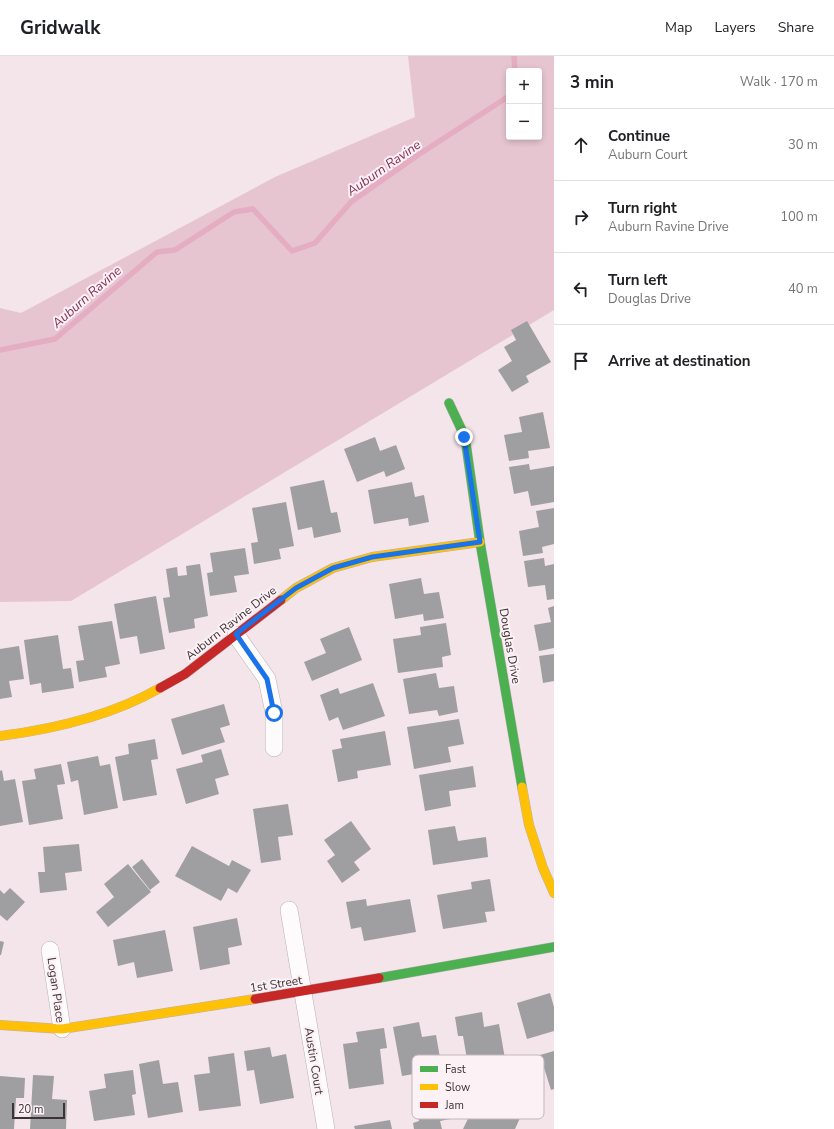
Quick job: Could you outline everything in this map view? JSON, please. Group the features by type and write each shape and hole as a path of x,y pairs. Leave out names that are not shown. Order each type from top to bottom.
{"street":[{"name":"Douglas Drive","path":"449,403 464,437 480,542 529,825 536,849 554,893"},
{"name":"Auburn Ravine Drive","path":"0,736 65,725 108,712 152,693 185,674 296,588 333,568 372,557 480,542"},
{"path":"236,634 267,679 274,713 274,748"},
{"name":"Austin Court","path":"289,910 326,1129"},
{"name":"1st Street","path":"0,1025 62,1029 303,992 554,948"},
{"name":"Logan Place","path":"50,950 62,1029"}],"shaded area":[{"path":"408,56 554,56 554,310 71,601 0,602 0,308 21,313 275,177 415,117"}],"building":[{"path":"527,321 551,362 526,376 529,382 512,392 498,370 512,361 504,347 516,340 511,330"},
{"path":"543,412 550,448 528,451 529,458 509,461 504,435 522,432 519,417"},
{"path":"375,437 380,451 396,445 405,469 386,477 384,471 357,482 344,449"},
{"path":"529,464 530,470 554,466 554,502 531,506 528,491 514,494 509,467"},
{"path":"324,480 331,513 337,512 341,532 314,538 312,527 298,530 290,487"},
{"path":"412,482 415,497 424,495 429,522 409,526 408,518 374,524 368,490"},
{"path":"286,502 294,546 279,549 281,559 254,564 251,543 258,542 252,508"},
{"path":"554,508 554,544 542,547 543,553 523,556 519,531 539,527 536,511"},
{"path":"245,548 249,574 234,576 237,592 210,596 207,573 213,572 210,553"},
{"path":"544,558 545,566 554,564 554,599 547,600 545,585 528,587 524,561"},
{"path":"200,564 208,616 194,619 195,628 169,633 163,598 170,597 166,569 177,567 178,576 187,575 186,566"},
{"path":"421,578 424,594 439,592 444,618 424,621 423,614 395,619 389,584"},
{"path":"156,596 165,649 140,654 137,636 120,639 114,604"},
{"path":"554,606 554,648 539,651 534,625 551,622 548,608"},
{"path":"112,621 120,664 105,667 107,677 79,682 76,661 84,660 78,626"},
{"path":"446,623 451,655 442,657 443,667 398,673 393,639 421,635 420,627"},
{"path":"349,627 362,660 312,681 304,662 326,653 320,639"},
{"path":"58,635 63,669 71,668 74,688 42,693 41,683 30,685 24,640"},
{"path":"19,646 24,679 9,681 12,697 0,699 0,649"},
{"path":"554,654 554,681 543,683 539,656"},
{"path":"436,673 439,688 454,686 458,712 439,716 437,710 409,714 403,679"},
{"path":"373,683 385,716 343,730 338,717 329,721 320,695 338,688 340,694"},
{"path":"224,704 230,725 220,728 225,742 182,755 171,719"},
{"path":"459,719 464,744 448,747 451,762 414,769 407,727"},
{"path":"385,731 391,765 357,771 358,778 338,782 332,750 342,748 340,739"},
{"path":"155,739 158,759 151,760 157,795 123,801 115,757 129,754 128,744"},
{"path":"221,749 229,775 215,779 219,794 186,804 176,769 203,762 201,755"},
{"path":"98,756 100,766 110,764 118,808 84,815 78,780 71,782 67,762"},
{"path":"61,764 65,784 57,785 63,819 29,825 22,781 36,779 34,769"},
{"path":"473,766 476,787 449,791 451,806 425,811 419,775"},
{"path":"2,770 4,781 15,779 23,822 0,826 0,771"},
{"path":"288,804 293,835 278,837 281,860 261,863 253,809"},
{"path":"351,821 371,849 354,862 360,870 342,883 327,861 335,855 324,840"},
{"path":"455,826 458,841 486,837 488,857 433,865 428,830"},
{"path":"79,844 82,871 65,873 67,890 40,893 38,872 45,872 43,847"},
{"path":"192,846 229,866 232,860 251,870 237,893 228,888 221,901 175,876"},
{"path":"142,859 160,882 150,890 132,867"},
{"path":"128,864 151,892 108,927 96,912 114,897 104,884"},
{"path":"490,879 495,911 485,912 487,922 443,929 437,895 472,889 471,882"},
{"path":"10,888 25,902 7,921 0,915 0,890 4,894"},
{"path":"366,899 367,906 410,899 416,932 364,941 361,927 351,929 346,902"},
{"path":"237,918 242,945 228,948 230,964 200,970 193,927"},
{"path":"165,930 173,971 137,978 134,962 118,966 113,940"},
{"path":"0,941 4,942 1,955 0,955"},
{"path":"550,993 554,1007 554,1031 527,1039 517,1003"},
{"path":"482,1012 484,1027 499,1024 504,1055 466,1055 463,1036 458,1036 455,1017"},
{"path":"419,1022 422,1037 436,1035 440,1055 412,1055 412,1074 402,1076 393,1027"},
{"path":"384,1028 387,1048 380,1049 384,1084 349,1089 343,1044 358,1042 356,1032"},
{"path":"270,1047 272,1057 286,1054 294,1098 260,1104 254,1070 247,1071 244,1051"},
{"path":"554,1051 554,1089 551,1090 544,1068 544,1055 540,1055"},
{"path":"234,1053 241,1106 199,1111 194,1075 210,1073 208,1057"},
{"path":"159,1060 163,1084 178,1082 183,1112 148,1118 139,1064"},
{"path":"133,1070 136,1094 132,1095 135,1115 94,1121 89,1091 106,1088 104,1074"},
{"path":"33,1075 54,1076 52,1099 67,1100 66,1129 30,1129"},
{"path":"0,1076 25,1078 24,1098 16,1098 14,1129 0,1129"},
{"path":"419,1119 450,1119 440,1121 442,1129 414,1129 413,1123 419,1121"},
{"path":"468,1119 520,1119 515,1129 463,1129"},
{"path":"390,1120 392,1129 355,1129 354,1126"}],"waterway":[{"name":"Auburn Ravine","path":"514,56 515,68"},
{"name":"Auburn Ravine","path":"0,350 55,339 157,252 175,250 234,212 253,209 292,251 315,243 351,202 418,155 506,98"}],"traffic: fast":[{"path":"449,403 465,437 480,542 522,787"},
{"path":"379,978 554,947"}],"traffic: slow":[{"path":"281,600 296,588 333,568 372,557 480,542"},
{"path":"0,736 82,720 122,706 160,688"},
{"path":"522,787 529,825 543,868 554,893"},
{"path":"0,1025 62,1029 255,999"}],"traffic: jam":[{"path":"160,688 185,674 281,600"},
{"path":"255,999 379,978"}],"route":[{"path":"274,713 267,679 236,634 296,588 333,568 372,557 480,542 464,437"}]}
